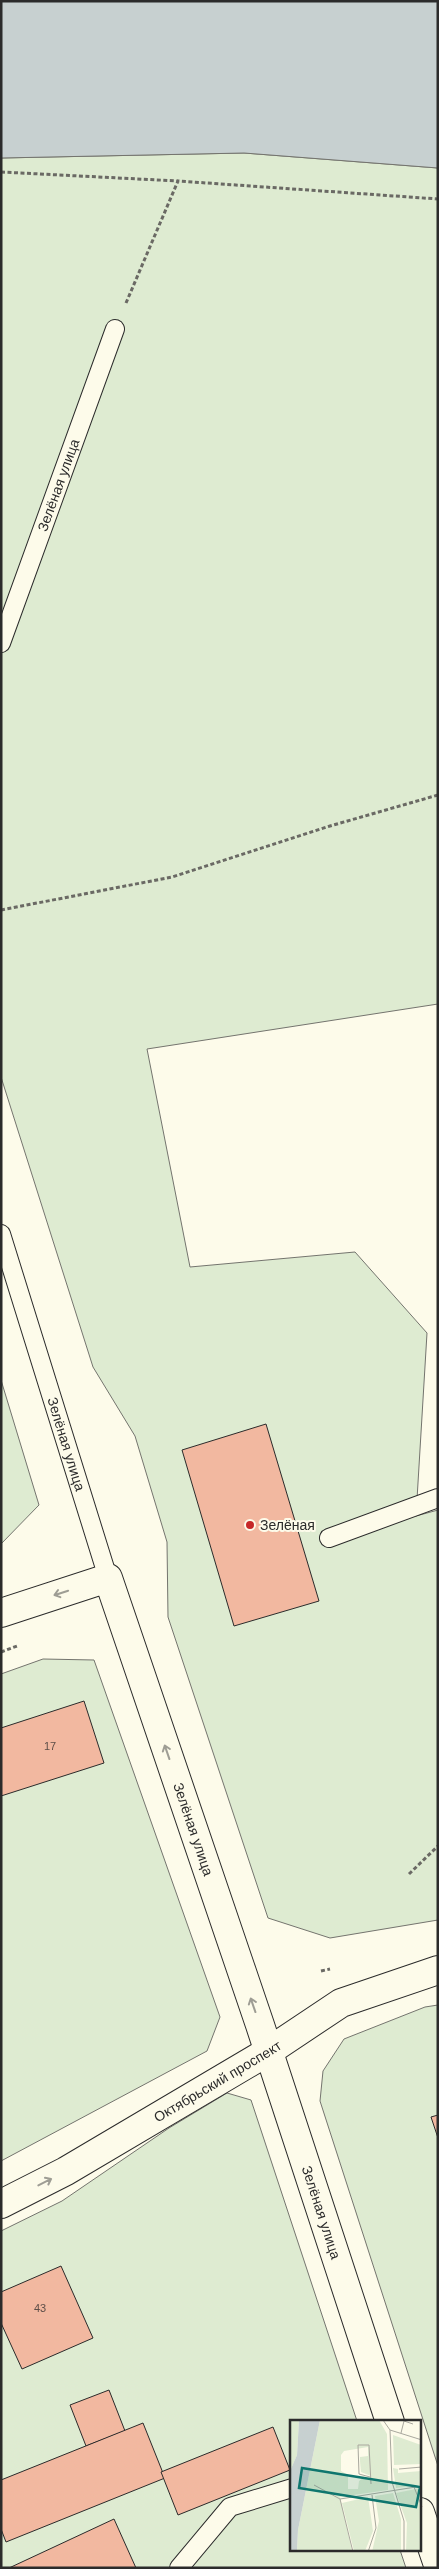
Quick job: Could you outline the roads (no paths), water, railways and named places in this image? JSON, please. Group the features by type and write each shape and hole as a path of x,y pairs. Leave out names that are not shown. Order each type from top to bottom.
{"street":[{"path":"1,1613 108,1578"},
{"name":"Зелёная улица","path":"108,1578 268,2051 389,2420"},
{"name":"Октябрьский проспект","path":"1,2204 66,2171 268,2051 341,2003 438,1970"},
{"path":"422,2518 438,2566"}],"lane":[{"name":"Зелёная улица","path":"1,643 116,329"},
{"name":"Зелёная улица","path":"1,1234 108,1578"},
{"path":"329,1538 438,1498"},
{"path":"179,2568 230,2507 290,2489"}],"place":[{"name":"Зелёная","path":"250,1525"}]}
